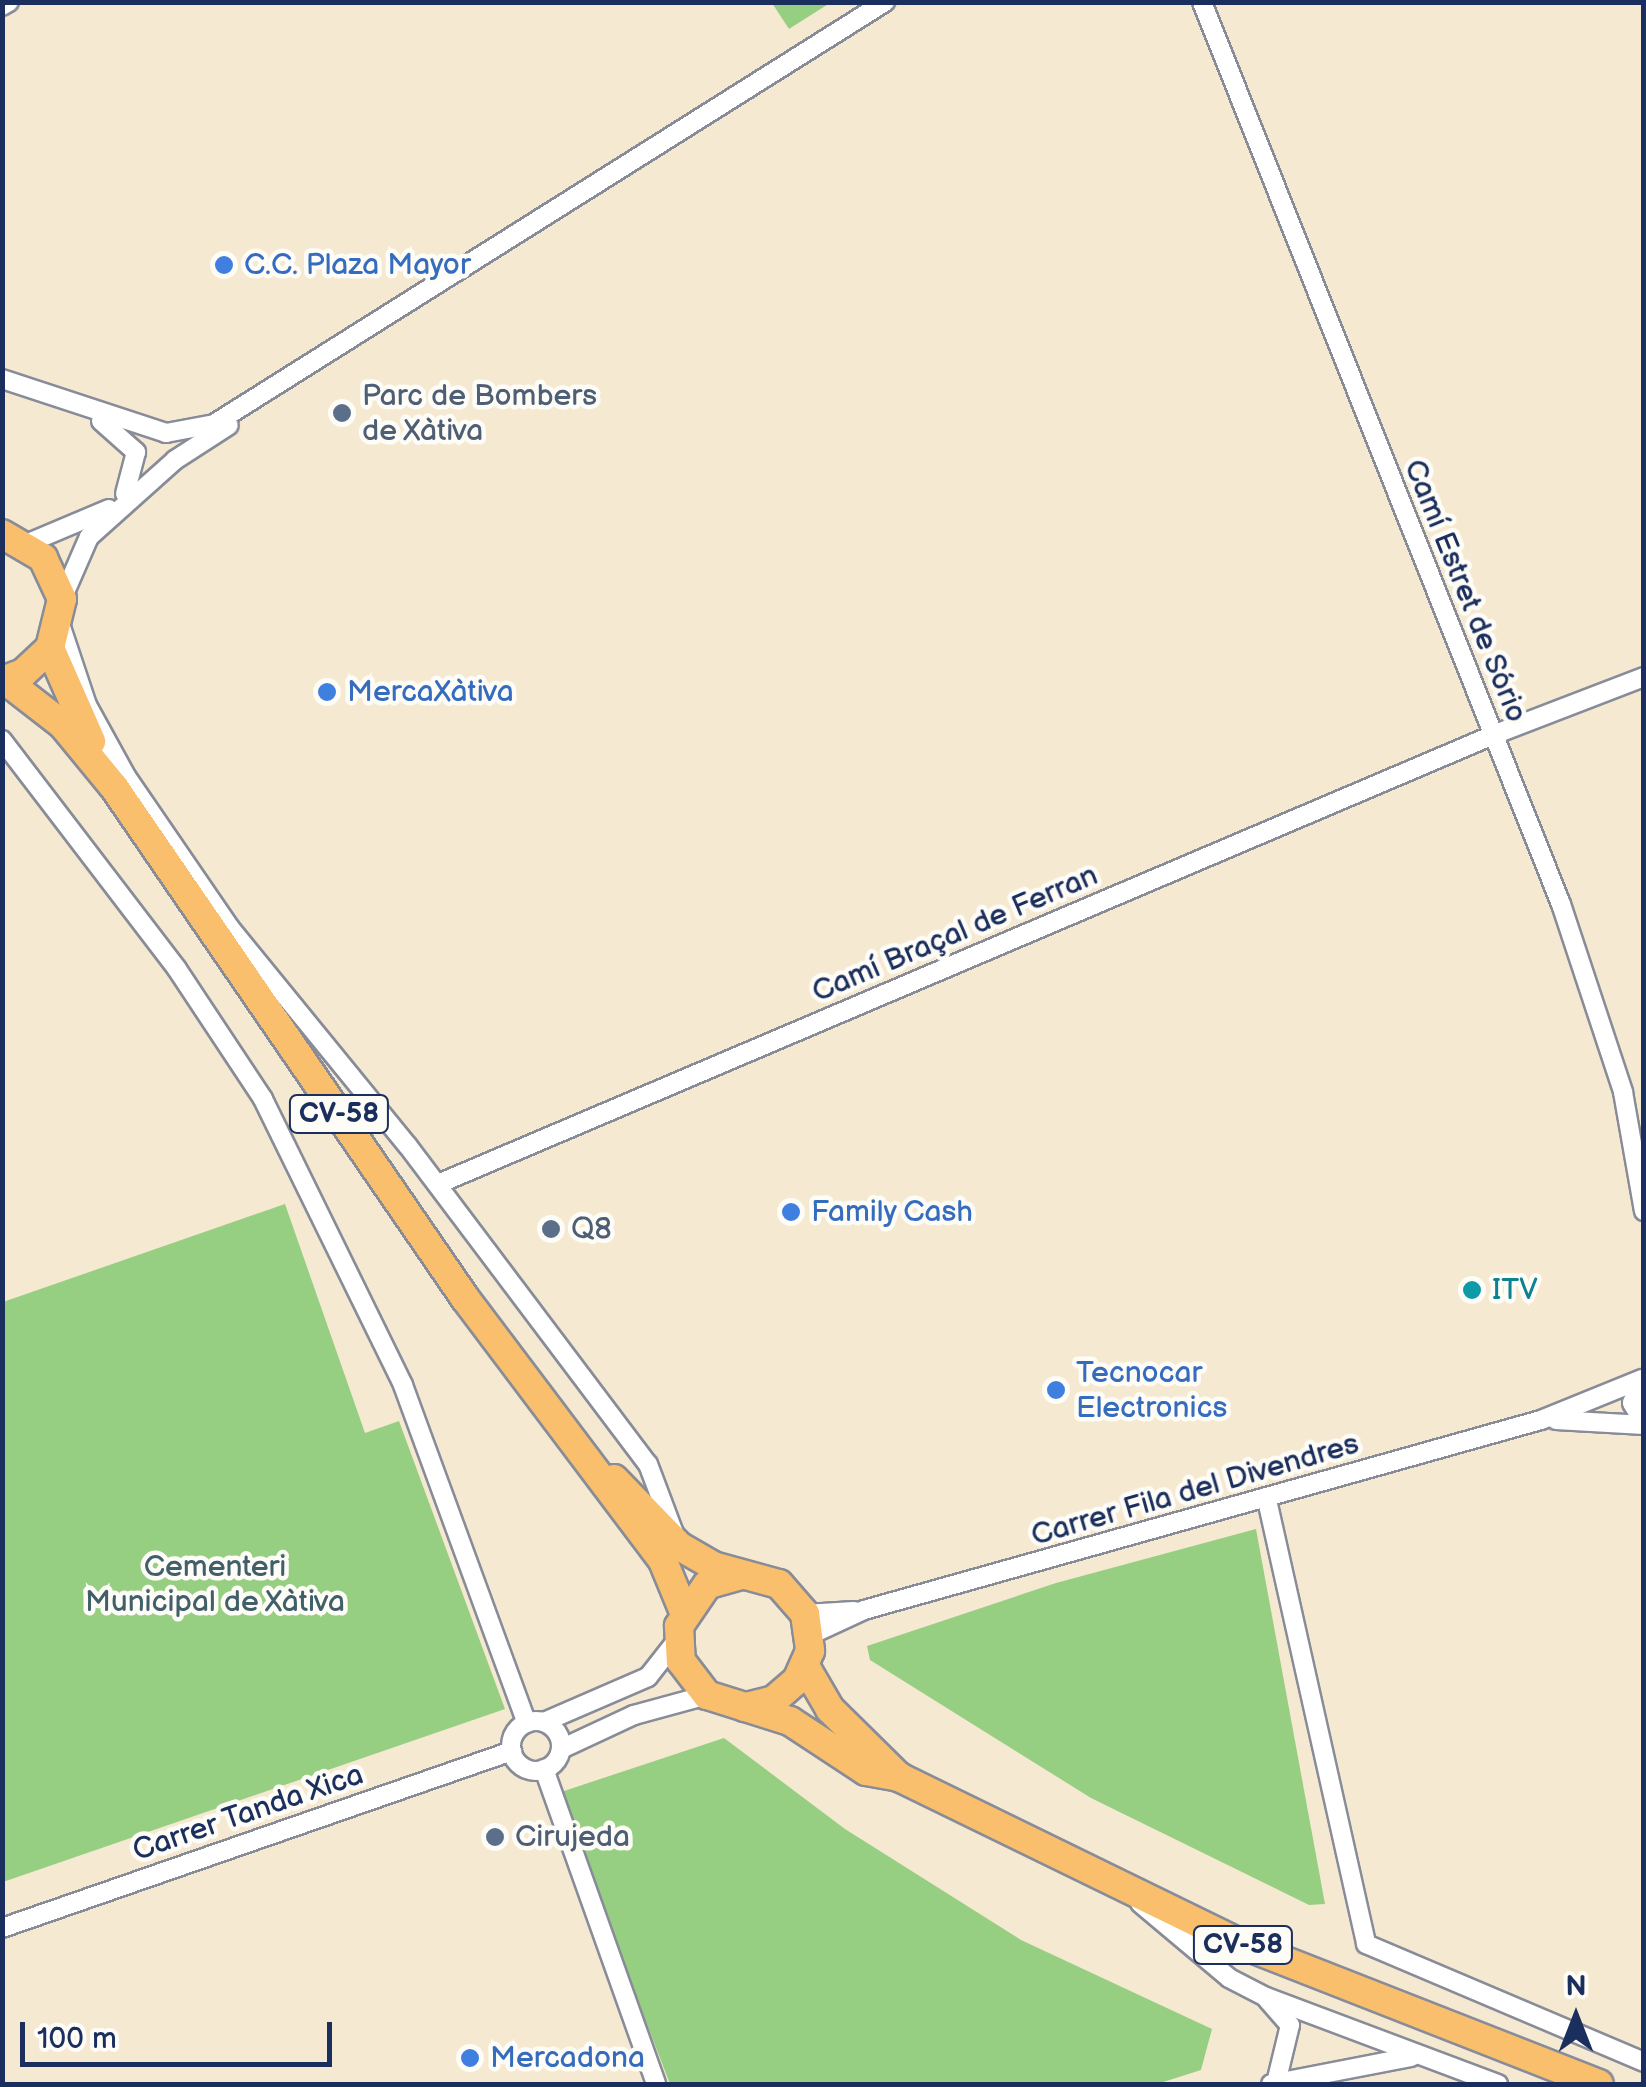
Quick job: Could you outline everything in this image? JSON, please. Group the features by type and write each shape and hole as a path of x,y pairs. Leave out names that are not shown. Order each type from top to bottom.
{"main road":[{"name":"CV-58","path":"14,539 44,558 58,624 114,787"},
{"name":"CV-58","path":"58,624 4,680 63,725 114,787 466,1298 663,1561 681,1626 690,1680 706,1696 790,1721 866,1771 899,1777 1124,1890 1244,1945 1599,2084"},
{"name":"CV-58","path":"570,1436 679,1546 741,1575 779,1584 807,1625"},
{"path":"681,1626 707,1586 741,1575"},
{"path":"744,1707 774,1700 805,1666 807,1625"},
{"name":"CV-58","path":"805,1666 830,1709 899,1777"}],"street":[{"path":"679,1546 648,1464 438,1184 230,928 126,776 87,705 58,624 89,537 160,467 885,2"},
{"name":"Camí Estret de Sório","path":"1202,2 1604,1024 1644,1211"},
{"path":"2,378 56,399 179,434 214,424 245,409"},
{"path":"56,399 128,439 135,465 124,494"},
{"path":"14,539 82,524 214,424"},
{"path":"144,426 162,446 160,467"},
{"name":"Camí Braçal de Ferran","path":"438,1184 1493,735 1644,677"},
{"path":"2,740 178,968 264,1098 404,1386 536,1722 558,1732 561,1749"},
{"path":"1643,1379 1632,1403 1644,1424"},
{"name":"Carrer Fila del Divendres","path":"807,1625 1267,1500 1541,1420 1643,1379"},
{"name":"Carrer Fila del Divendres","path":"1541,1420 1644,1424"},
{"path":"1267,1500 1357,1919 1376,1954 1644,2062"},
{"path":"681,1626 648,1678 516,1731 512,1751 528,1769 544,1769 561,1749 634,1715 706,1696"},
{"name":"Carrer Tanda Xica","path":"2,1928 512,1751"},
{"path":"544,1769 656,2084"},
{"path":"1124,1890 1228,1978 1416,2056 1498,2084"},
{"path":"1266,1997 1290,2025 1273,2084 1416,2056"}],"green space":[{"path":"772,3 830,3 789,29"},
{"name":"Cementeri Municipal de Xàtiva","path":"285,1204 365,1433 399,1421 505,1709 3,1882 3,1302"},
{"path":"1256,1529 1325,1904 1309,1905 1091,1798 870,1660 867,1646 1056,1583"},
{"path":"724,1738 845,1829 1021,1940 1212,2029 1201,2070 1157,2084 670,2084 558,1793"}],"place":[{"name":"C.C. Plaza Mayor","path":"224,265"},
{"name":"Parc de Bombers de Xàtiva","path":"342,413"},
{"name":"MercaXàtiva","path":"327,692"},
{"name":"Family Cash","path":"791,1212"},
{"name":"Q8","path":"551,1229"},
{"name":"ITV","path":"1472,1290"},
{"name":"Tecnocar Electronics","path":"1056,1390"},
{"name":"Cirujeda","path":"495,1837"},
{"name":"Mercadona","path":"470,2058"}]}
